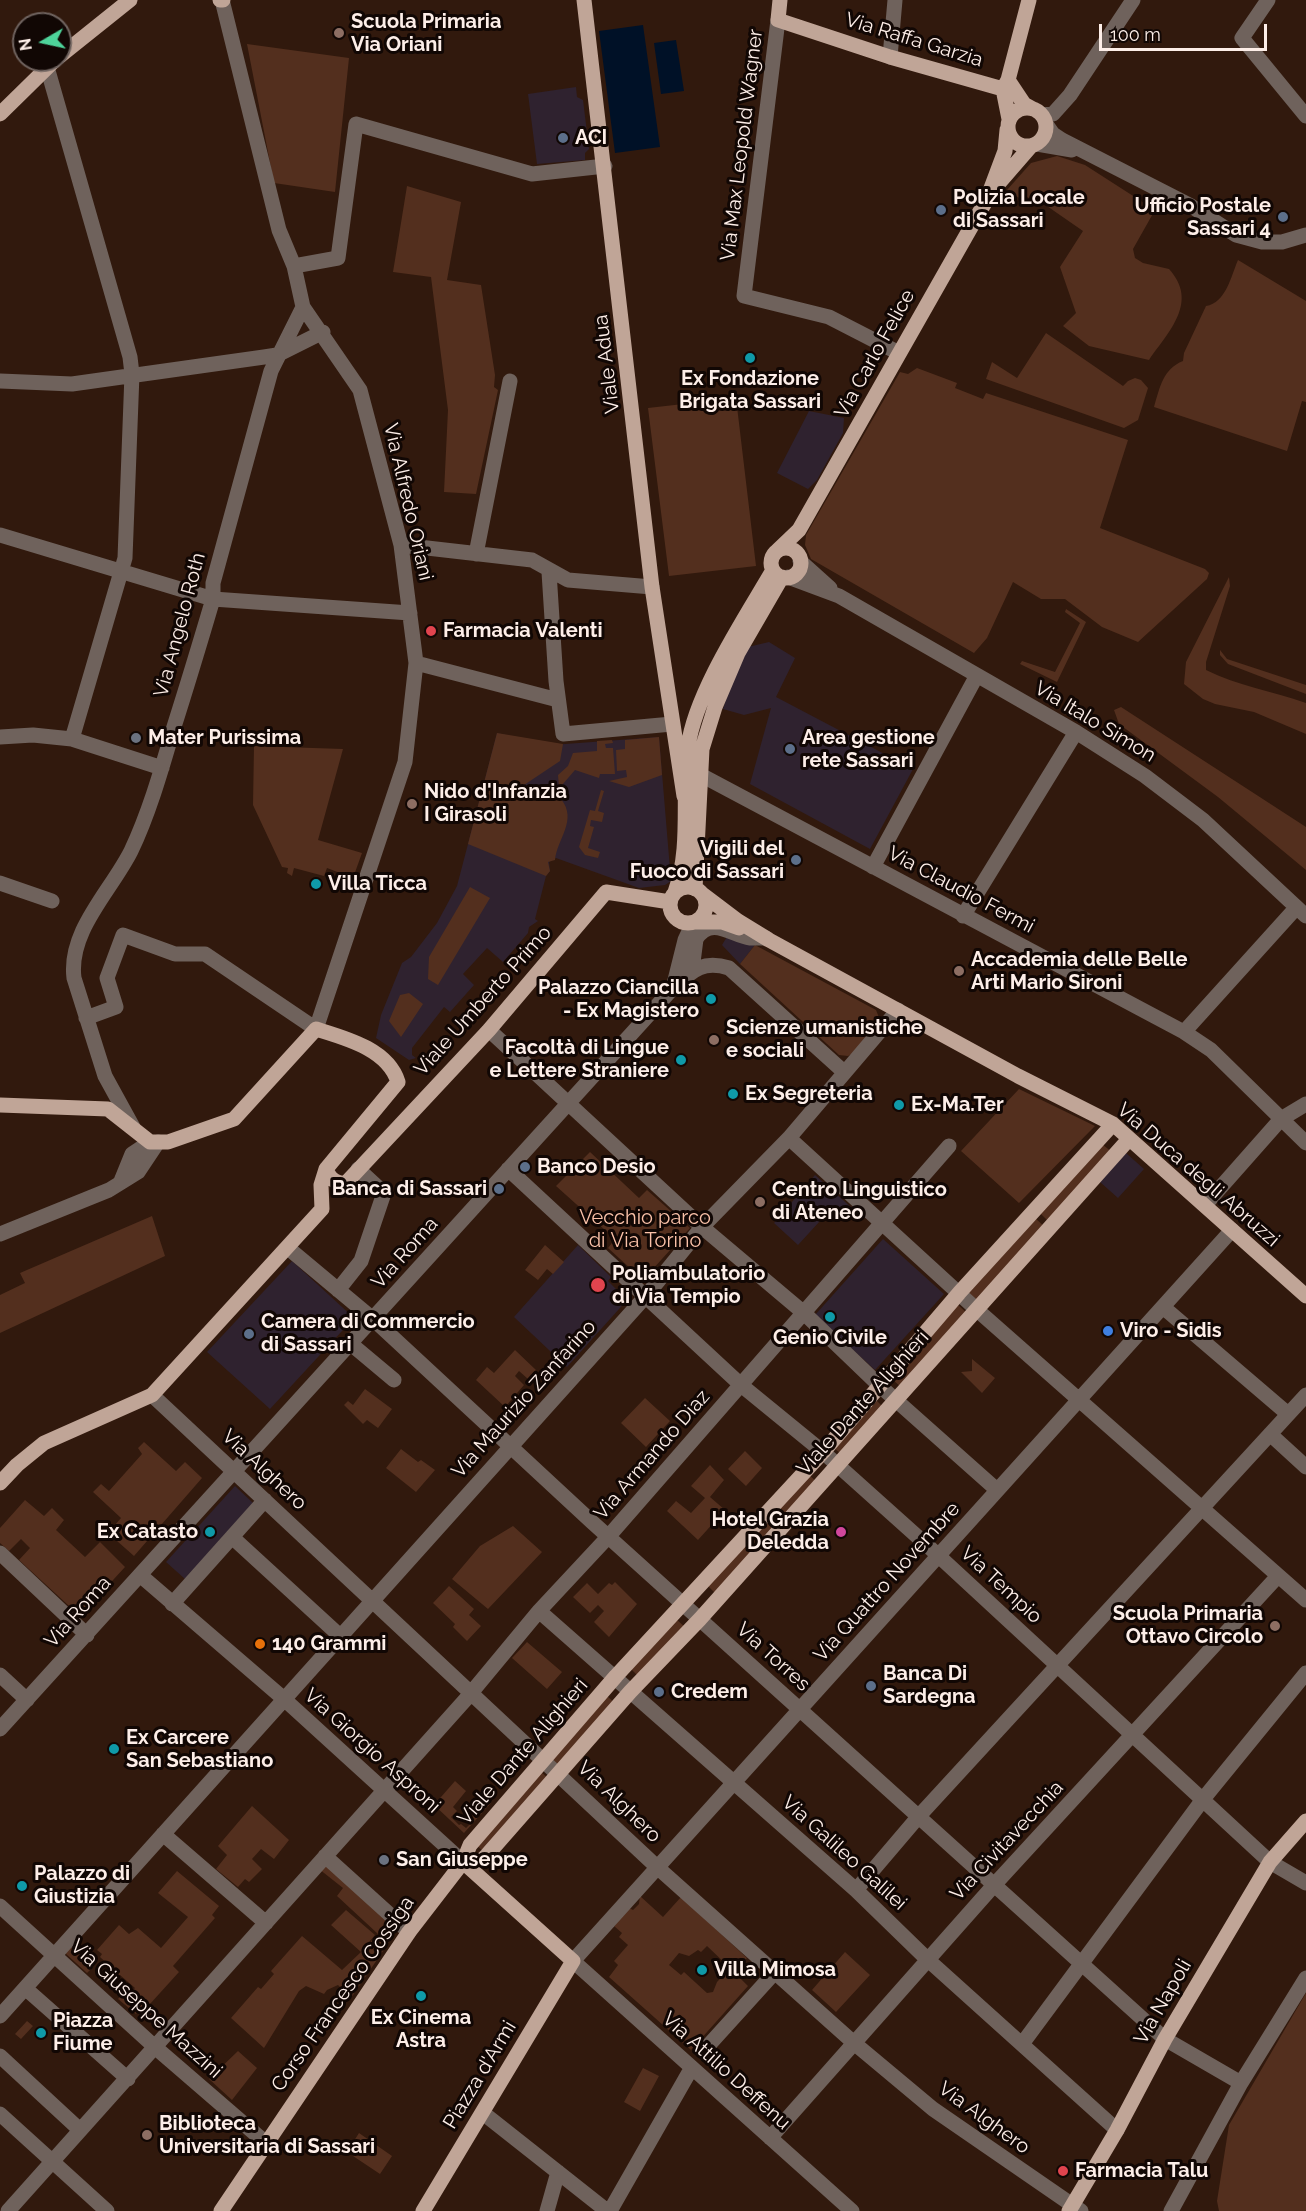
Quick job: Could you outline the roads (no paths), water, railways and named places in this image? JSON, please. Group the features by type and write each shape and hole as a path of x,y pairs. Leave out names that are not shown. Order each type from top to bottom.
{"main road":[{"path":"72,46 129,0"},
{"name":"Via Max Leopold Wagner","path":"778,20 780,0"},
{"name":"Via Carlo Felice","path":"777,551 799,530 987,199 1005,151 1008,124 1005,84 1029,0"},
{"name":"Viale Adua","path":"584,2 605,166 652,587 684,796"},
{"name":"Via Raffa Garzia","path":"778,20 891,57 1005,84"},
{"path":"0,114 42,72"},
{"path":"1005,84 1024,104 1040,116 1044,135 1034,145 1022,146 1013,142 1008,124 1022,108 1040,116"},
{"name":"Via Carlo Felice","path":"987,199 1034,145"},
{"name":"Via Carlo Felice","path":"798,557 799,530"},
{"path":"785,548 798,557 796,574 781,575 772,558 777,551 785,548"},
{"path":"694,922 705,909 698,891 699,774 702,749 715,707 738,653 781,575"},
{"path":"766,938 722,922 685,923 675,918 673,897 684,864 684,796 688,745 705,693 781,575"},
{"path":"673,897 685,887 698,891 738,921 766,938"},
{"name":"Viale Umberto Primo","path":"326,1169 330,1178 336,1183 345,1184 489,1030 606,892 673,897"},
{"name":"Via Duca degli Abruzzi","path":"766,938 1113,1124 1306,1296"},
{"path":"0,1105 108,1109 154,1142 168,1142 234,1119 316,1029 359,1043 395,1071 398,1082 326,1169 321,1185 321,1209 288,1248 152,1395 44,1443 16,1465 0,1483"},
{"name":"Viale Dante Alighieri","path":"1113,1124 1032,1210 823,1452 685,1604 616,1676 466,1850 463,1862 482,1860 632,1690 700,1619 1129,1139"},
{"path":"1032,1210 1050,1227"},
{"name":"Via Napoli","path":"1074,2210 1165,2039 1270,1862 1306,1821"},
{"name":"Corso Francesco Cossiga","path":"221,2211 409,1932 463,1862"},
{"name":"Via Giorgio Asproni","path":"463,1862 573,1961"},
{"name":"Piazza d'Armi","path":"423,2211 573,1961"}],"street":[{"name":"Via Alfredo Oriani","path":"222,0 279,230 294,267 303,307 360,390 401,545 416,663 405,762 316,1029"},
{"path":"891,57 895,0"},
{"path":"1133,0 1070,95 1053,114 1040,116 1053,135 1191,206 1236,235 1272,242 1306,235"},
{"path":"1268,0 1242,39 1301,97 1306,116"},
{"name":"Via Max Leopold Wagner","path":"778,20 744,296 829,317 899,353"},
{"path":"53,72 130,357 132,374 125,558 72,739"},
{"path":"294,267 338,258 356,124 532,174 605,166"},
{"path":"1034,145 1090,153"},
{"name":"Via Angelo Roth","path":"135,1130 105,1076 72,965 76,947 90,917 132,849 162,768 213,599 213,583 277,355 303,307"},
{"path":"0,381 72,384 277,355 322,332"},
{"path":"476,554 510,381"},
{"path":"0,535 120,573 213,599 410,613"},
{"path":"401,545 532,560 549,572 568,580 652,587"},
{"name":"Via Italo Simon","path":"798,557 839,596"},
{"path":"549,572 558,700 563,734 672,724"},
{"name":"Via Italo Simon","path":"781,575 839,596 1076,732 1145,777 1203,820 1301,912"},
{"path":"416,663 558,700"},
{"path":"873,867 976,676"},
{"path":"963,916 1076,732"},
{"path":"0,737 33,735 72,739 162,768"},
{"name":"Via Claudio Fermi","path":"699,774 1185,1032 1211,1050 1306,1143"},
{"path":"0,883 52,901"},
{"path":"1185,1032 1301,912"},
{"name":"Via Roma","path":"0,1729 673,988 685,940 694,922"},
{"path":"692,970 696,939 707,930 718,928 735,931 748,938 766,938"},
{"path":"86,1018 116,1007 107,978 123,934 175,954 205,954 316,1029"},
{"path":"673,988 692,970 712,963 729,968 844,1072"},
{"name":"Via Maurizio Zanfarino","path":"0,2016 339,1635 646,1296 702,1227 789,1138 898,1010"},
{"path":"489,1030 570,1102 702,1227 804,1313 895,1400 997,1490"},
{"path":"1205,1205 1281,1119 1306,1104"},
{"path":"789,1138 976,1309 1306,1600"},
{"path":"0,1234 109,1190 138,1172 154,1142"},
{"name":"Via Armando Diaz","path":"8,2211 471,1694 539,1611 609,1537 949,1146"},
{"path":"338,1290 361,1261 384,1193 358,1169"},
{"name":"Via Tempio","path":"508,1169 741,1384 837,1464 940,1557 1058,1668 1204,1798 1270,1862 1306,1883"},
{"name":"Via Quattro Novembre","path":"573,1961 940,1557 997,1490 1232,1230"},
{"name":"Via Torres","path":"288,1248 373,1319 609,1537 1165,2039 1240,2083"},
{"path":"1163,1307 1288,1414"},
{"path":"351,1344 394,1380"},
{"name":"Via Alghero","path":"152,1395 657,1867 854,2043 933,2109 1074,2210"},
{"path":"856,1890 919,1816 1058,1668 1306,1395"},
{"path":"1270,1434 1306,1467"},
{"path":"172,1604 265,1500"},
{"path":"232,1537 339,1635"},
{"path":"0,1553 87,1635"},
{"name":"Via Giorgio Asproni","path":"140,1575 284,1699 463,1862"},
{"name":"Via Civitavecchia","path":"770,2138 927,1959 1278,1576"},
{"name":"Via Galileo Galilei","path":"539,1611 632,1690 856,1890 927,1959 1117,2130"},
{"path":"1022,2044 1204,1798 1306,1673"},
{"path":"0,1676 27,1700"},
{"path":"163,1834 266,1923"},
{"path":"325,1856 409,1932"},
{"name":"Via Giuseppe Mazzini","path":"0,1906 156,2048 266,2143"},
{"name":"Via Attilio Deffenu","path":"573,1961 770,2138 843,2208"},
{"path":"707,2047 775,1972"},
{"path":"1171,2211 1240,2083 1306,1978"},
{"path":"25,1988 128,2079"},
{"path":"0,2056 80,2130"},
{"path":"483,2113 608,2211 691,2068"},
{"path":"0,2114 107,2211"},
{"path":"548,2211 558,2172"}],"water":[{"path":"643,25 660,147 615,153 599,31"},
{"path":"676,40 684,91 661,94 654,43"}],"place":[{"name":"Scuola Primaria Via Oriani","path":"339,33"},
{"name":"ACI","path":"563,138"},
{"name":"Polizia Locale di Sassari","path":"941,210"},
{"name":"Ufficio Postale Sassari 4","path":"1283,217"},
{"name":"Ex Fondazione Brigata Sassari","path":"750,358"},
{"name":"Farmacia Valenti","path":"431,631"},
{"name":"Mater Purissima","path":"136,738"},
{"name":"Area gestione rete Sassari","path":"790,749"},
{"name":"Nido d'Infanzia I Girasoli","path":"412,804"},
{"name":"Vigili del Fuoco di Sassari","path":"796,860"},
{"name":"Villa Ticca","path":"316,884"},
{"name":"Accademia delle Belle Arti Mario Sironi","path":"959,971"},
{"name":"Palazzo Ciancilla - Ex Magistero","path":"711,999"},
{"name":"Scienze umanistiche e sociali","path":"714,1040"},
{"name":"Facoltà di Lingue e Lettere Straniere","path":"681,1060"},
{"name":"Ex Segreteria","path":"733,1094"},
{"name":"Ex-Ma.Ter","path":"899,1105"},
{"name":"Banco Desio","path":"525,1167"},
{"name":"Banca di Sassari","path":"499,1189"},
{"name":"Centro Linguistico di Ateneo","path":"760,1202"},
{"name":"Poliambulatorio di Via Tempio","path":"598,1285"},
{"name":"Genio Civile","path":"830,1317"},
{"name":"Viro - Sidis","path":"1108,1331"},
{"name":"Camera di Commercio di Sassari","path":"249,1334"},
{"name":"Ex Catasto","path":"210,1532"},
{"name":"Hotel Grazia Deledda","path":"841,1532"},
{"name":"Scuola Primaria Ottavo Circolo","path":"1275,1626"},
{"name":"140 Grammi","path":"260,1644"},
{"name":"Banca Di Sardegna","path":"871,1686"},
{"name":"Credem","path":"659,1692"},
{"name":"Ex Carcere San Sebastiano","path":"114,1749"},
{"name":"San Giuseppe","path":"384,1860"},
{"name":"Palazzo di Giustizia","path":"22,1886"},
{"name":"Villa Mimosa","path":"702,1970"},
{"name":"Ex Cinema Astra","path":"421,1996"},
{"name":"Piazza Fiume","path":"41,2033"},
{"name":"Biblioteca Universitaria di Sassari","path":"147,2135"},
{"name":"Farmacia Talu","path":"1063,2171"}],"park label":[{"name":"Vecchio parco di Via Torino","path":"645,1230"}]}
